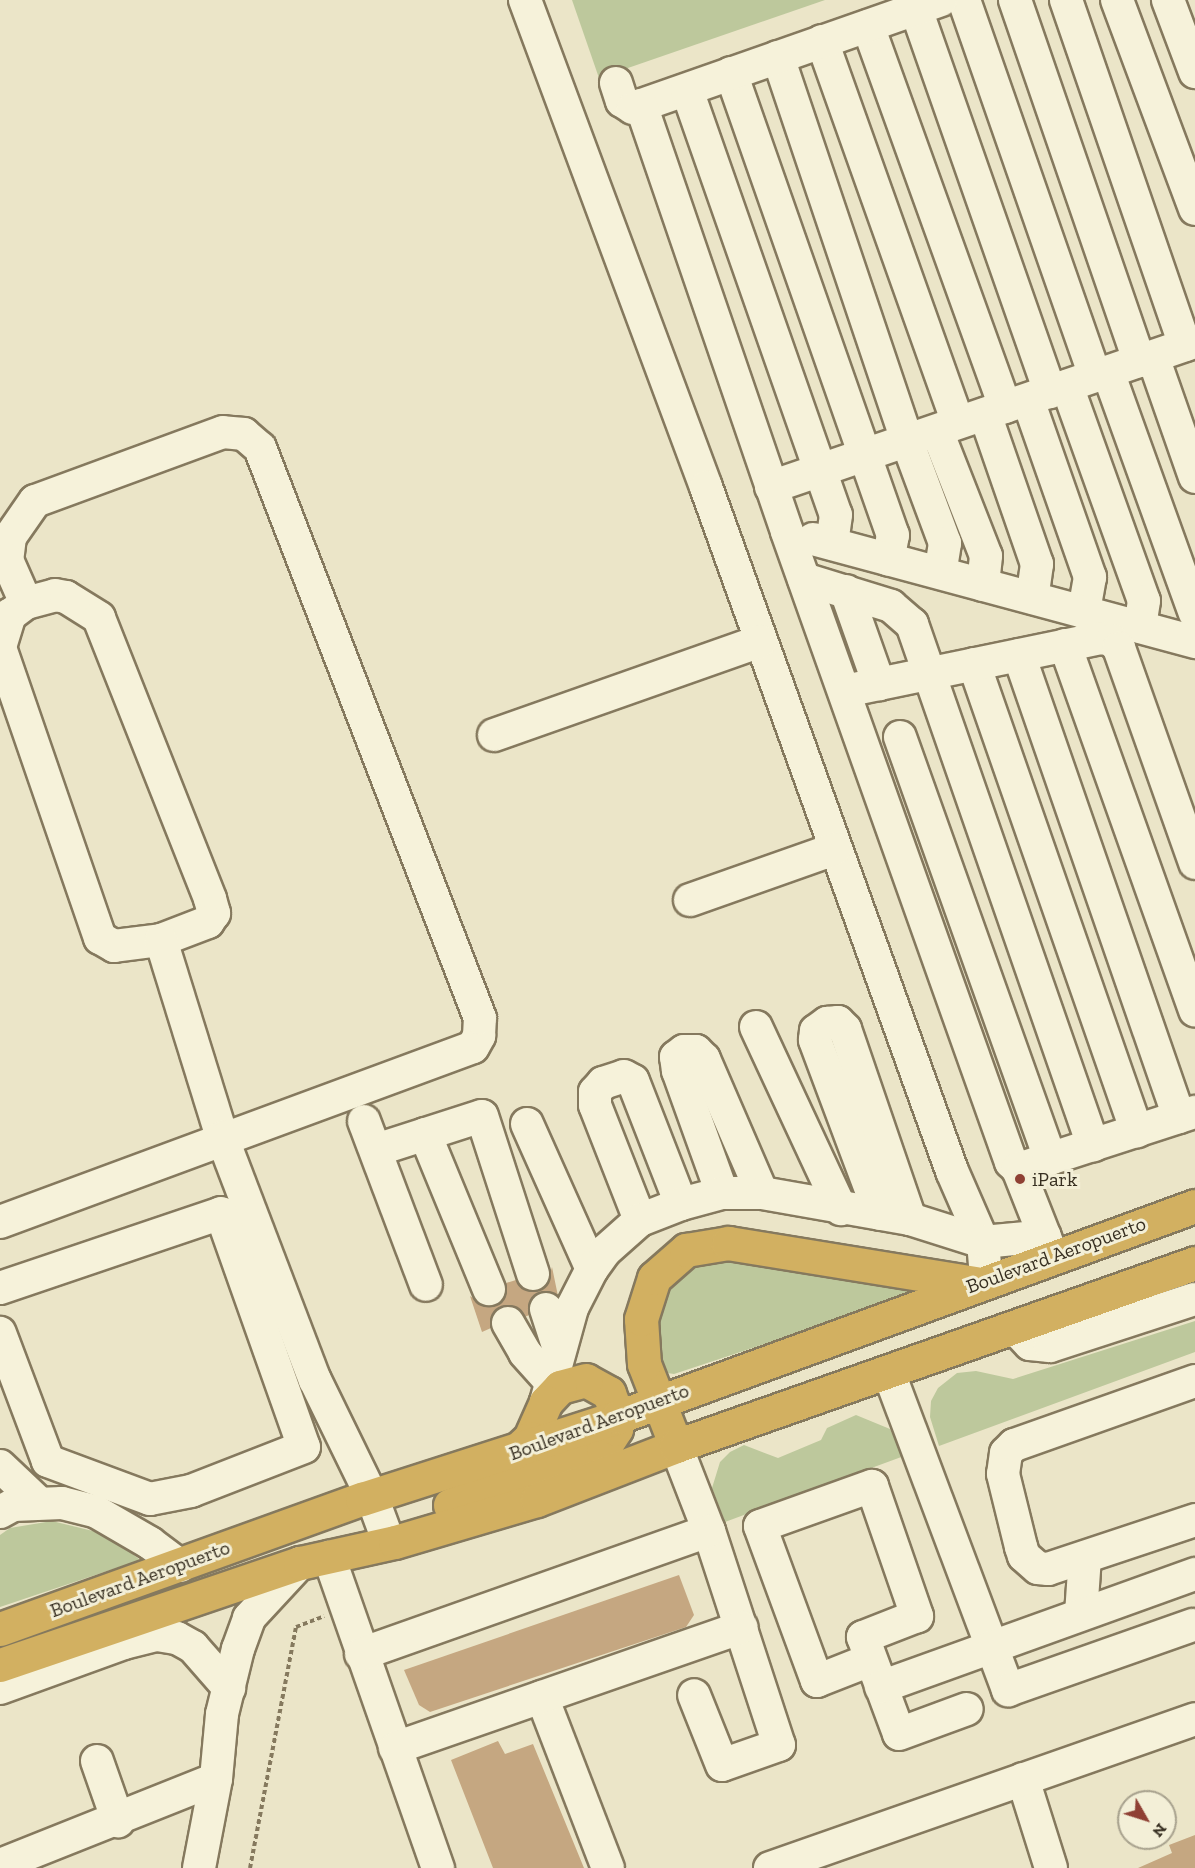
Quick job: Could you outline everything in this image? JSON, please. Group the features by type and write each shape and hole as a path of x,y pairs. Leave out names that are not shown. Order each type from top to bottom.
{"highway":[{"name":"Boulevard Aeropuerto","path":"0,1629 372,1497 514,1453 618,1417 981,1281 1049,1247 1195,1206"},
{"path":"676,1446 641,1348 643,1304 663,1266 686,1250 728,1243 981,1281"},
{"name":"Boulevard Aeropuerto","path":"0,1665 314,1560 392,1543 537,1500 676,1446 889,1373 1195,1263"},
{"path":"392,1543 413,1523 440,1508 594,1455 611,1440 618,1417 609,1394 586,1380 569,1382 549,1392 530,1438 514,1453"}],"street":[{"path":"525,0 761,641 952,1171 983,1242 981,1281"},
{"path":"964,0 1026,400 1037,564 1032,598"},
{"path":"1015,0 1146,359 1195,477"},
{"path":"771,487 1190,344 1066,0"},
{"path":"1117,0 1195,209"},
{"path":"1168,0 1195,72"},
{"path":"616,83 624,104 641,105 929,4 1026,400 1194,630"},
{"path":"868,26 1026,400 1090,577 1084,612"},
{"path":"822,41 1026,400 1144,601 1140,627"},
{"path":"778,57 906,441 945,543 940,573"},
{"path":"731,73 893,535 888,560"},
{"path":"687,90 836,515 832,544"},
{"path":"549,1392 559,1349 573,1308 592,1269 605,1251 640,1220 681,1204 722,1193 762,1193 895,1217 983,1242 1049,1247 1018,1169 1011,1162 771,487 641,105"},
{"path":"983,585 987,573 986,556 1026,400"},
{"path":"0,1222 222,1137 473,1047 479,1036 480,1018 260,448 244,434 223,432 34,501 10,537 7,560 26,603"},
{"path":"787,532 1140,627 1194,630"},
{"path":"804,579 846,591 903,613 912,624 1093,1145"},
{"path":"846,591 879,684"},
{"path":"55,595 66,597 99,618 108,634 214,913 208,922 161,940 114,946 100,938 0,647 10,615 26,603 55,595"},
{"path":"845,691 1101,638 1116,644 1195,863"},
{"path":"494,735 761,641"},
{"path":"1065,645 1195,1011"},
{"path":"1018,1169 1187,1114 1019,655"},
{"path":"974,664 1137,1131"},
{"path":"866,750 944,721"},
{"path":"900,737 1050,1159"},
{"path":"690,900 835,849"},
{"path":"161,940 222,1137 315,1380 392,1543"},
{"path":"838,1022 845,1029 895,1217 815,1040 816,1031 827,1023 838,1022"},
{"path":"756,1028 841,1209"},
{"path":"722,1193 678,1071 676,1058 684,1051 696,1051 704,1059 762,1193"},
{"path":"640,1220 595,1105 594,1092 603,1083 624,1076 633,1081 681,1204"},
{"path":"376,1150 483,1116 533,1274"},
{"path":"364,1121 426,1285"},
{"path":"527,1124 592,1269"},
{"path":"425,1134 489,1289"},
{"path":"0,1288 221,1213 304,1447 191,1491 150,1499 48,1461 3,1357"},
{"path":"1015,1328 1030,1344 1050,1346 1195,1299"},
{"path":"546,1310 559,1349"},
{"path":"508,1323 549,1392"},
{"path":"889,1373 1008,1690 1193,1625"},
{"path":"1195,1381 1014,1445 1006,1453 1003,1474 1024,1556 1038,1568 1048,1569 1195,1520"},
{"path":"676,1446 709,1531 779,1745 722,1765 694,1695"},
{"path":"0,1466 39,1503"},
{"path":"967,1709 899,1734 876,1673 863,1637 917,1616 872,1486 760,1526 817,1681 876,1673 990,1646 1195,1574"},
{"path":"0,1512 13,1505 62,1503 105,1516 180,1566"},
{"path":"361,1654 709,1531"},
{"path":"1081,1614 1085,1557"},
{"path":"199,1868 216,1779 229,1688 249,1618 314,1560 346,1607 438,1868"},
{"path":"394,1748 742,1628"},
{"path":"0,1688 124,1643 157,1635 177,1638 193,1647 229,1688"},
{"path":"542,1697 608,1868"},
{"path":"770,1868 1195,1719"},
{"path":"98,1761 118,1821"},
{"path":"0,1864 118,1821 216,1779"},
{"path":"1023,1779 1051,1868"},
{"path":"180,1868 208,1825"}],"path":[{"path":"250,1868 296,1627 346,1607"}],"green space":[{"path":"572,0 825,0 599,78"},
{"path":"712,1256 934,1288 674,1374 661,1372 655,1335 663,1297 673,1281 691,1265"},
{"path":"1195,1321 1195,1352 939,1446 930,1417 931,1401 938,1388 957,1373 976,1371 1013,1379"},
{"path":"856,1415 890,1429 904,1456 725,1522 712,1488 720,1462 730,1452 744,1445 778,1458 821,1440 827,1428"},
{"path":"52,1521 97,1532 118,1542 140,1560 0,1607 0,1535 10,1528"}],"building":[{"path":"552,1267 558,1296 540,1292 532,1297 529,1315 525,1317 517,1307 500,1307 492,1314 491,1328 482,1332 470,1296 486,1307 495,1306 504,1299 506,1283 516,1280 529,1291 539,1291 547,1286"},
{"path":"679,1575 694,1615 686,1627 430,1712 419,1705 404,1670"},
{"path":"498,1741 505,1754 533,1744 584,1868 493,1868 451,1760"},
{"path":"1195,1835 1195,1868 1138,1868 1172,1853 1171,1850 1177,1850 1177,1842"}],"place":[{"name":"iPark","path":"1020,1179"}]}
